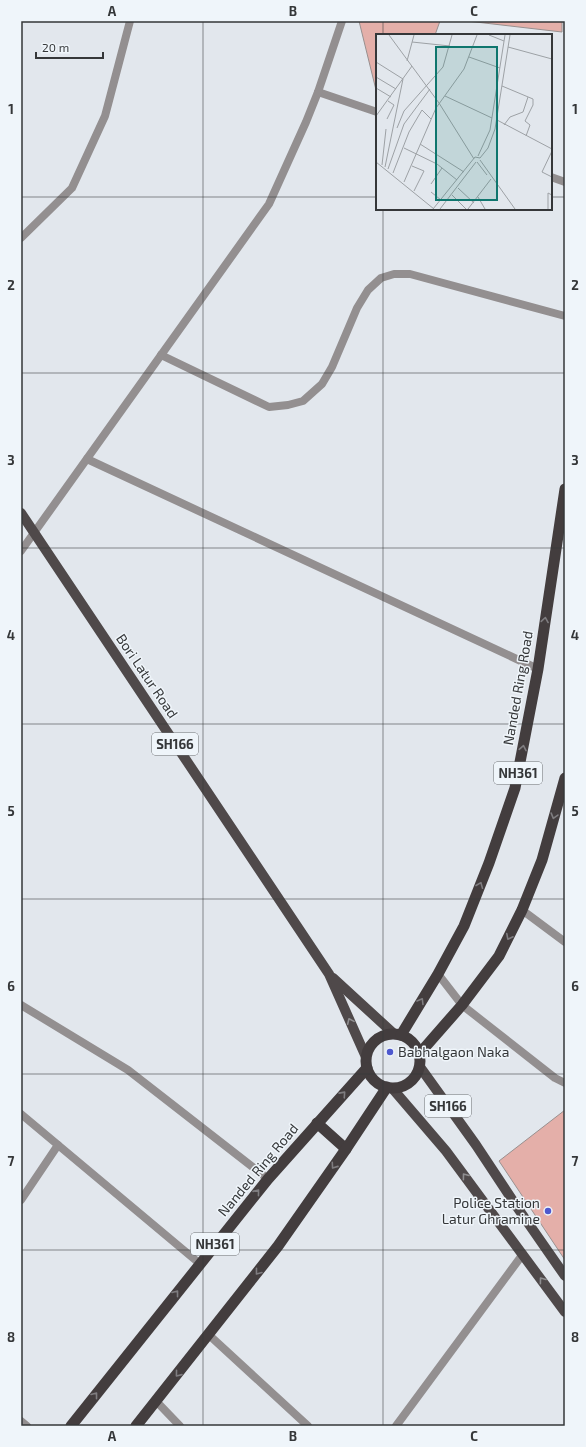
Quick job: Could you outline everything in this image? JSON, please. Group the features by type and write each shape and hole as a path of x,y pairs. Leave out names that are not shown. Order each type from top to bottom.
{"highway":[{"name":"Nanded Ring Road","path":"397,1034 438,974 464,926 489,863 515,788 538,669 565,489"},
{"name":"NH361","path":"420,1053 462,1005 498,956 522,910 542,860 565,778"},
{"name":"NH361","path":"367,1062 371,1045 380,1037 397,1034"},
{"path":"367,1062 374,1080 389,1088 404,1086 414,1078 420,1067 420,1053 413,1042 397,1034"},
{"name":"Nanded Ring Road","path":"71,1426 199,1263 367,1062"},
{"path":"136,1426 278,1246 389,1088"},
{"path":"317,1123 346,1149"}],"main road":[{"name":"Bori Latur Road","path":"21,513 329,974 367,1062"},
{"name":"Bori Latur Road","path":"329,974 397,1034"},
{"name":"SH166","path":"420,1067 476,1145 565,1276"},
{"name":"SH166","path":"389,1088 446,1151 565,1312"}],"street":[{"path":"21,238 72,188 104,116 130,21"},
{"path":"21,551 269,204 318,92 342,21"},
{"path":"318,92 376,112"},
{"path":"552,177 565,182"},
{"path":"161,355 269,407 288,406 303,401 322,384 332,367 357,308 368,290 381,278 394,274 410,274 565,316"},
{"path":"87,459 538,669"},
{"path":"522,910 565,942"},
{"path":"438,974 462,1005 555,1078 565,1083"},
{"path":"21,1005 128,1070 268,1179"},
{"path":"21,1114 199,1263"},
{"path":"21,1200 58,1145"},
{"path":"399,1425 523,1254"},
{"path":"209,1335 308,1426"},
{"path":"156,1401 180,1426"},
{"path":"21,1421 27,1426"}],"building":[{"path":"359,21 440,21 435,34 376,34 376,90"},
{"path":"467,21 562,21 562,32"},
{"name":"Police Station Latur Ghramine","path":"565,1110 565,1260 499,1161"}],"place":[{"name":"Babhalgaon Naka","path":"390,1052"},
{"name":"Police Station Latur Ghramine","path":"548,1211"}]}
